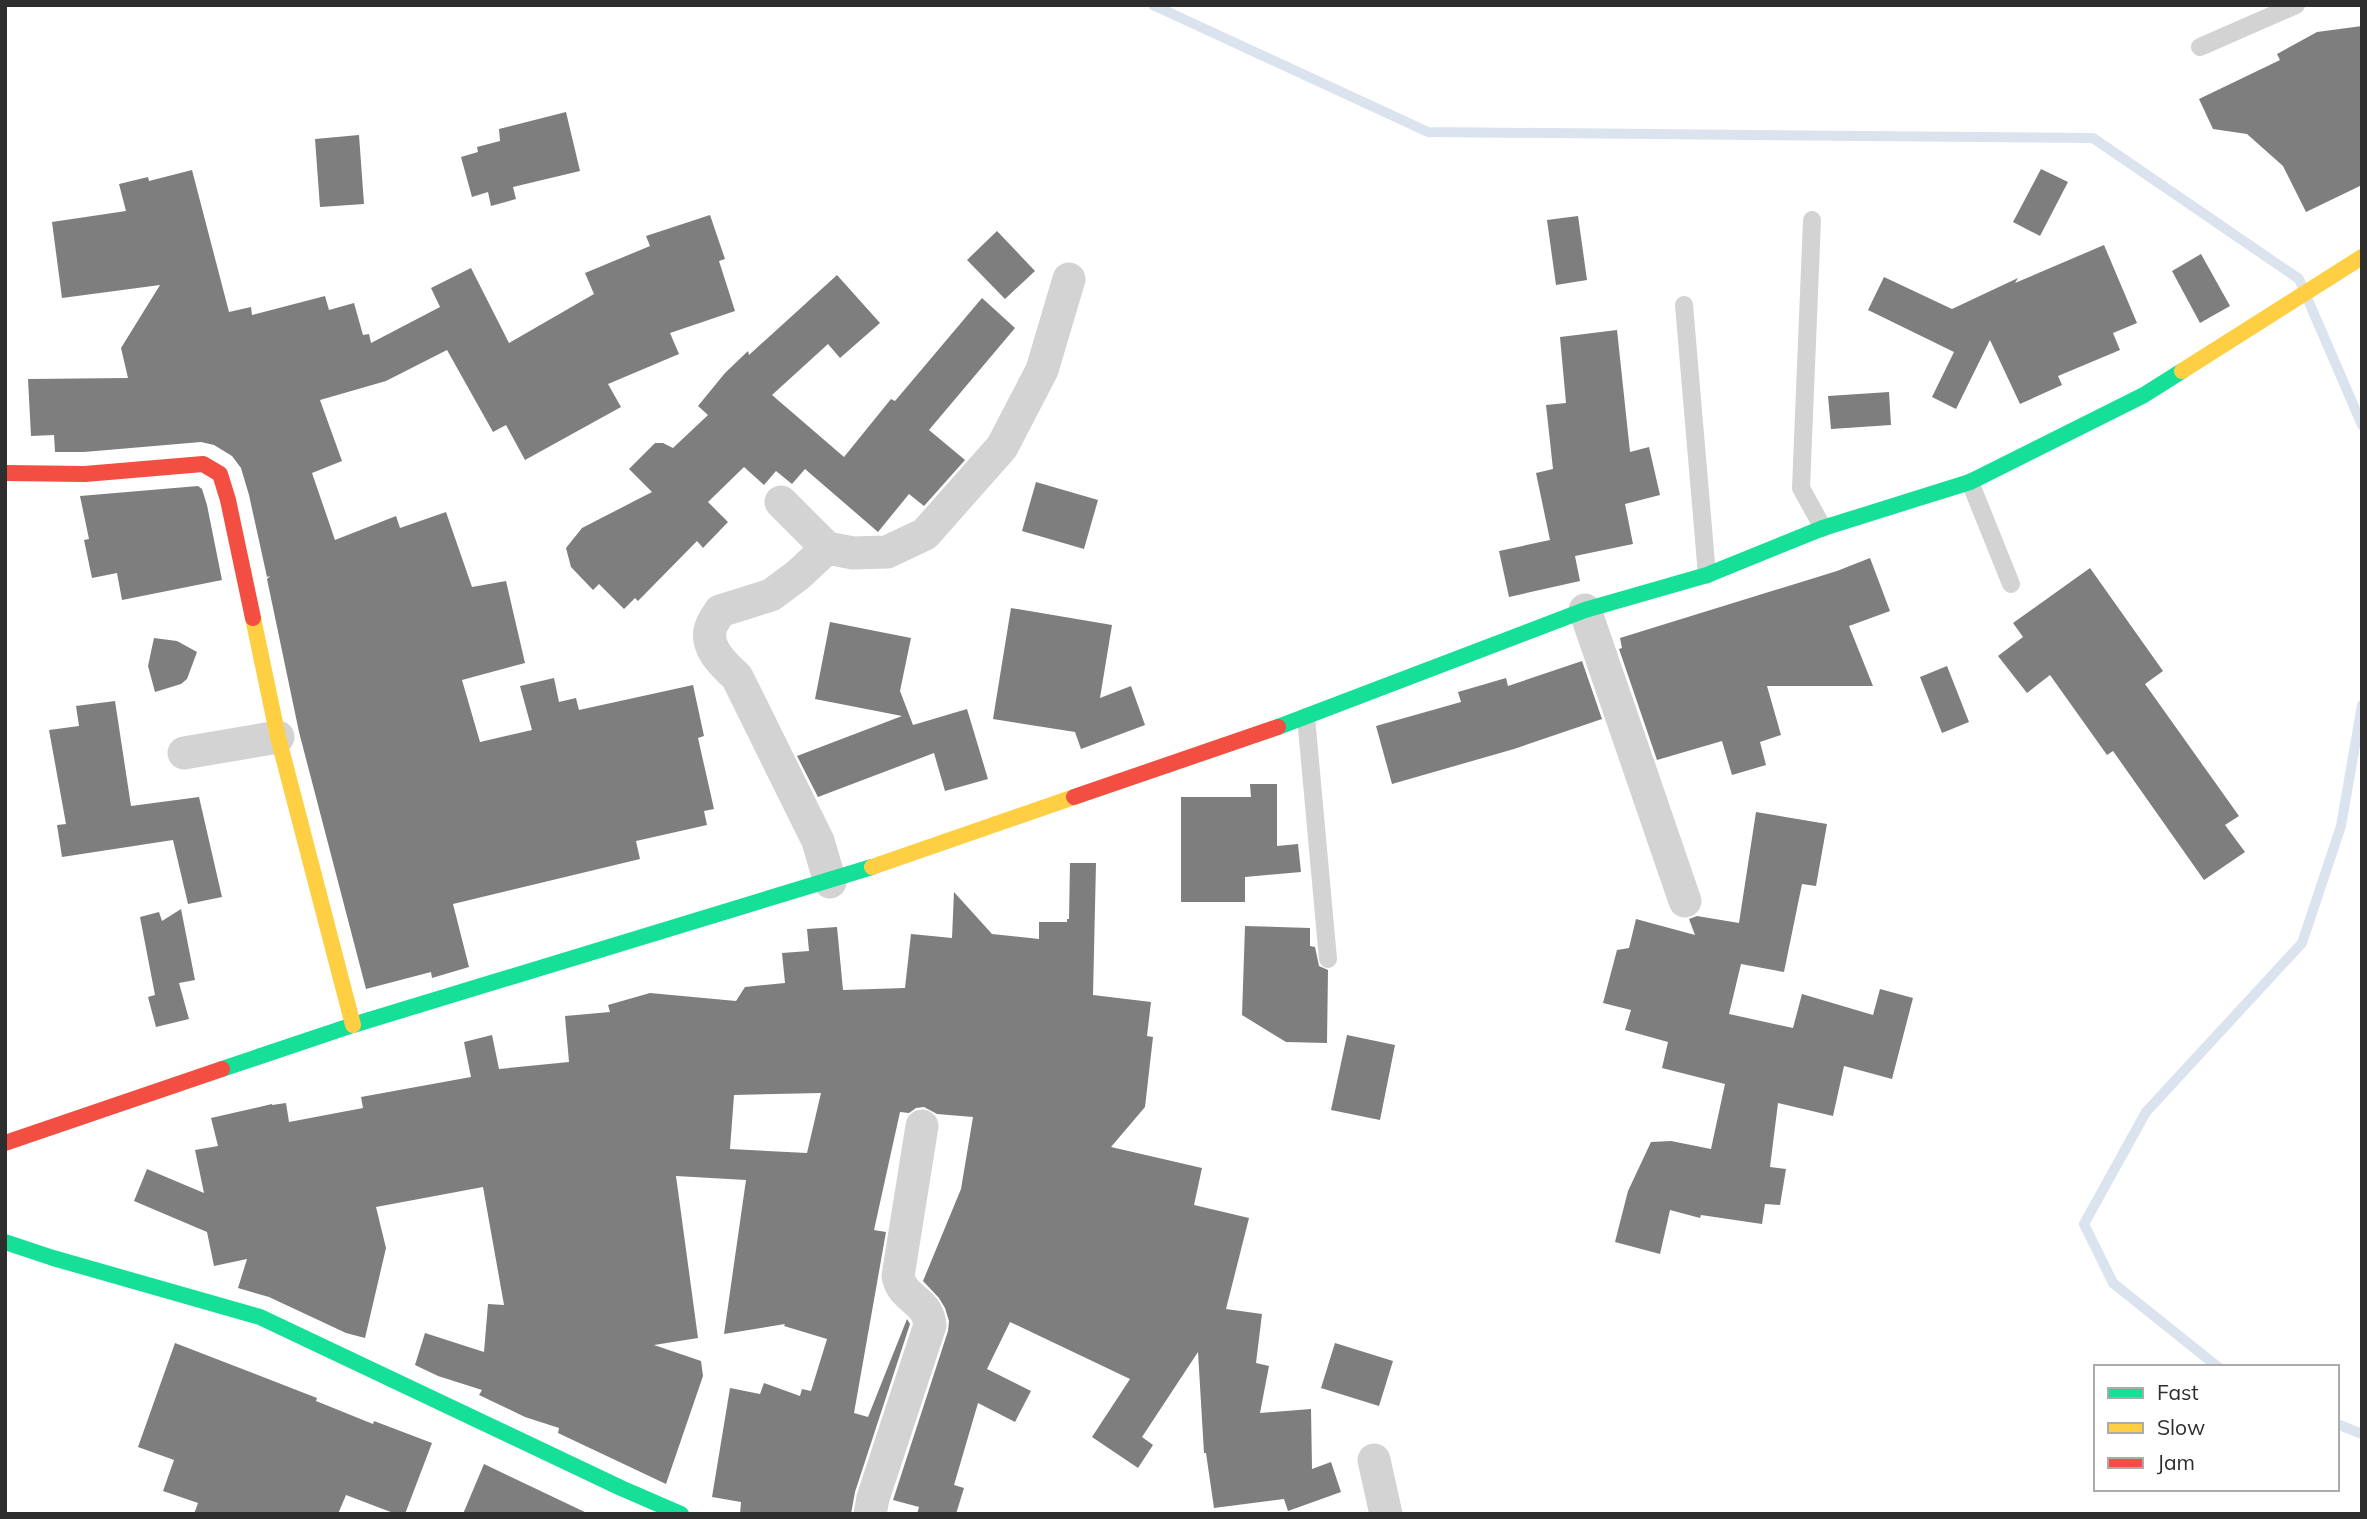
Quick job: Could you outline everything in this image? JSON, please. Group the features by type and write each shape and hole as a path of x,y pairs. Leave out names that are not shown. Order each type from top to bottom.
{"main road":[{"path":"5,1143 352,1025 830,882 1306,717 1585,610 1707,575 1823,528 1970,482 2144,395 2362,257"},
{"path":"6,466 85,474 203,464 220,474 228,500 278,737 352,1025"},
{"path":"5,1242 260,1317 681,1514"}],"street":[{"path":"781,502 827,548 853,553 887,552 925,534 1002,447 1042,370 1069,279"},
{"path":"827,548 771,595 720,611 710,628 712,647 722,663 737,677 818,841 830,882"},
{"path":"1585,610 1685,901"},
{"path":"184,753 278,737"},
{"path":"870,1514 930,1325 928,1311 908,1294 898,1276 922,1126"},
{"path":"1374,1460 1386,1514"}],"lane":[{"path":"2200,47 2295,5"},
{"path":"1812,220 1801,488 1823,528"},
{"path":"1684,305 1707,575"},
{"path":"1970,482 2011,584"},
{"path":"1306,717 1328,959"}],"building":[{"path":"2362,26 2362,185 2306,212 2283,166 2247,134 2213,129 2199,99 2280,60 2277,54 2317,32"},
{"path":"566,112 580,171 513,187 516,199 491,206 488,192 472,197 461,157 478,152 477,147 500,141 499,129"},
{"path":"359,135 364,204 320,207 315,139"},
{"path":"2041,169 2068,182 2040,236 2013,222"},
{"path":"192,170 229,312 251,307 252,315 325,296 329,310 354,303 363,335 369,334 371,343 440,307 431,288 471,268 509,343 594,294 585,273 650,246 646,236 710,215 725,259 719,261 735,311 670,333 679,354 608,384 621,407 525,460 506,425 493,432 447,350 386,381 320,400 342,461 312,473 335,540 396,516 400,528 446,512 472,587 506,581 525,663 462,680 480,742 532,730 520,686 554,678 559,702 576,698 579,710 693,685 704,736 698,738 714,809 704,811 707,825 636,841 640,859 453,904 469,967 432,978 431,972 366,989 299,732 267,579 270,576 267,577 241,468 232,456 214,445 201,442 55,452 54,435 31,436 28,379 128,378 121,348 160,285 62,298 52,222 126,211 119,184 148,177 149,181"},
{"path":"1578,216 1587,280 1556,285 1547,220"},
{"path":"997,231 1035,271 1005,299 967,260"},
{"path":"2104,245 2137,323 2113,333 2120,350 2058,376 2062,385 2020,404 1990,340 1956,409 1932,397 1954,352 1868,310 1884,277 1952,309 2018,278 2015,283"},
{"path":"2201,254 2230,306 2200,323 2172,271"},
{"path":"837,275 880,323 840,358 828,344 772,395 844,457 891,399 895,401 982,298 1015,328 929,430 965,460 924,506 909,494 878,532 805,469 792,484 776,471 764,485 744,467 708,502 728,522 703,548 697,541 638,601 635,598 624,609 599,584 593,590 571,567 566,548 582,528 652,492 629,469 655,443 663,443 673,448 708,415 698,406 725,373 748,351 749,355"},
{"path":"1617,330 1630,452 1649,447 1660,495 1625,504 1633,544 1575,556 1580,581 1509,597 1499,551 1550,540 1536,473 1553,469 1546,405 1566,403 1560,337"},
{"path":"1889,392 1891,425 1831,429 1828,396"},
{"path":"1036,482 1098,500 1084,549 1022,531"},
{"path":"198,486 202,489 207,505 222,580 122,600 117,573 92,578 84,540 89,539 80,496"},
{"path":"1870,558 1890,611 1849,626 1873,686 1767,686 1781,735 1760,742 1766,765 1732,775 1722,741 1657,760 1619,649 1622,648 1620,638 1837,571"},
{"path":"2090,568 2163,671 2145,684 2239,816 2225,825 2245,852 2204,880 2113,751 2107,755 2050,675 2027,693 1998,656 2023,637 2013,623"},
{"path":"1011,608 1112,625 1100,698 1131,686 1145,725 1081,749 1075,732 993,719"},
{"path":"830,622 911,638 900,691 913,725 967,709 988,779 945,791 934,753 818,797 797,756 902,716 815,699"},
{"path":"154,638 177,641 197,652 187,679 181,684 155,692 148,666"},
{"path":"1582,661 1602,719 1514,749 1392,784 1376,726 1461,702 1458,692 1506,678 1508,686"},
{"path":"1947,666 1969,722 1942,733 1920,677"},
{"path":"115,701 131,806 199,797 222,897 188,904 173,840 62,857 57,825 66,824 49,730 79,726 76,706"},
{"path":"1250,784 1277,784 1277,846 1298,844 1301,872 1245,877 1245,902 1181,902 1181,797 1251,797"},
{"path":"1756,812 1827,824 1816,886 1802,884 1784,972 1741,964 1729,1014 1793,1028 1802,994 1873,1015 1880,989 1913,998 1892,1079 1844,1066 1833,1116 1778,1103 1770,1167 1786,1169 1780,1205 1765,1204 1762,1224 1701,1215 1700,1218 1670,1210 1660,1254 1615,1242 1628,1191 1651,1142 1671,1141 1711,1149 1725,1084 1662,1068 1668,1042 1625,1030 1631,1010 1603,1003 1617,950 1629,948 1636,919 1695,935 1689,919 1697,916 1739,923"},
{"path":"1070,863 1096,863 1093,995 1151,1002 1147,1036 1153,1037 1145,1107 1111,1147 1202,1168 1194,1205 1249,1218 1226,1309 1262,1314 1256,1363 1269,1366 1260,1413 1311,1409 1312,1469 1331,1462 1341,1492 1288,1511 1284,1499 1214,1508 1204,1453 1198,1352 1142,1437 1153,1445 1138,1468 1092,1437 1130,1379 1010,1322 987,1369 1031,1391 1015,1422 978,1403 954,1485 964,1488 956,1514 917,1514 919,1507 893,1500 948,1331 949,1321 945,1308 923,1281 961,1189 973,1117 937,1114 924,1107 909,1113 900,1112 874,1230 886,1232 854,1413 868,1417 907,1319 910,1324 855,1492 851,1514 740,1514 741,1502 712,1497 730,1388 760,1394 764,1383 800,1396 802,1389 811,1391 827,1339 784,1326 785,1324 724,1334 746,1180 676,1176 698,1338 654,1345 701,1361 703,1376 666,1484 558,1433 559,1428 525,1417 479,1395 482,1390 438,1376 415,1365 425,1333 484,1352 488,1304 504,1305 483,1187 376,1207 386,1248 365,1338 346,1333 269,1297 238,1288 247,1259 214,1266 207,1232 134,1201 147,1169 204,1193 195,1150 218,1146 211,1118 286,1103 289,1122 363,1108 361,1097 471,1077 464,1042 492,1035 499,1069 569,1062 565,1016 610,1012 608,1005 650,993 736,1001 745,987 785,983 782,953 809,951 807,929 837,927 843,990 905,988 911,934 952,938 954,892 992,934 1039,939 1039,922 1067,922","holes":["821,1093 807,1153 730,1149 734,1095"]},
{"path":"181,909 195,980 179,983 189,1019 156,1027 148,997 155,995 140,917 159,912 162,921"},
{"path":"1245,926 1310,928 1310,946 1315,947 1319,966 1328,970 1327,1043 1286,1042 1242,1015"},
{"path":"1347,1035 1395,1045 1380,1120 1331,1110"},
{"path":"175,1343 317,1398 316,1401 373,1424 374,1421 432,1443 405,1514 396,1514 346,1495 338,1514 194,1514 198,1503 163,1491 174,1460 138,1447"},
{"path":"1335,1343 1393,1361 1379,1406 1321,1388"},
{"path":"484,1464 509,1476 589,1514 463,1514"}],"waterway":[{"path":"1153,5 1428,132 2093,138 2299,279 2302,286"},
{"path":"2308,300 2362,425"},
{"path":"2216,1365 2113,1283 2084,1224 2146,1112 2302,943 2341,826 2362,705"},
{"path":"2339,1425 2362,1434"}],"traffic: fast":[{"path":"1278,727 1585,610 1707,575 1823,528 1970,482 2144,395 2182,371"},
{"path":"222,1069 353,1025 872,867"},
{"path":"5,1242 260,1317 681,1514"}],"traffic: slow":[{"path":"2182,371 2362,257"},
{"path":"253,618 278,737 353,1025"},
{"path":"872,867 1074,797"}],"traffic: jam":[{"path":"5,473 85,474 203,464 220,474 253,618"},
{"path":"1074,797 1278,727"},
{"path":"5,1143 222,1069"}]}
